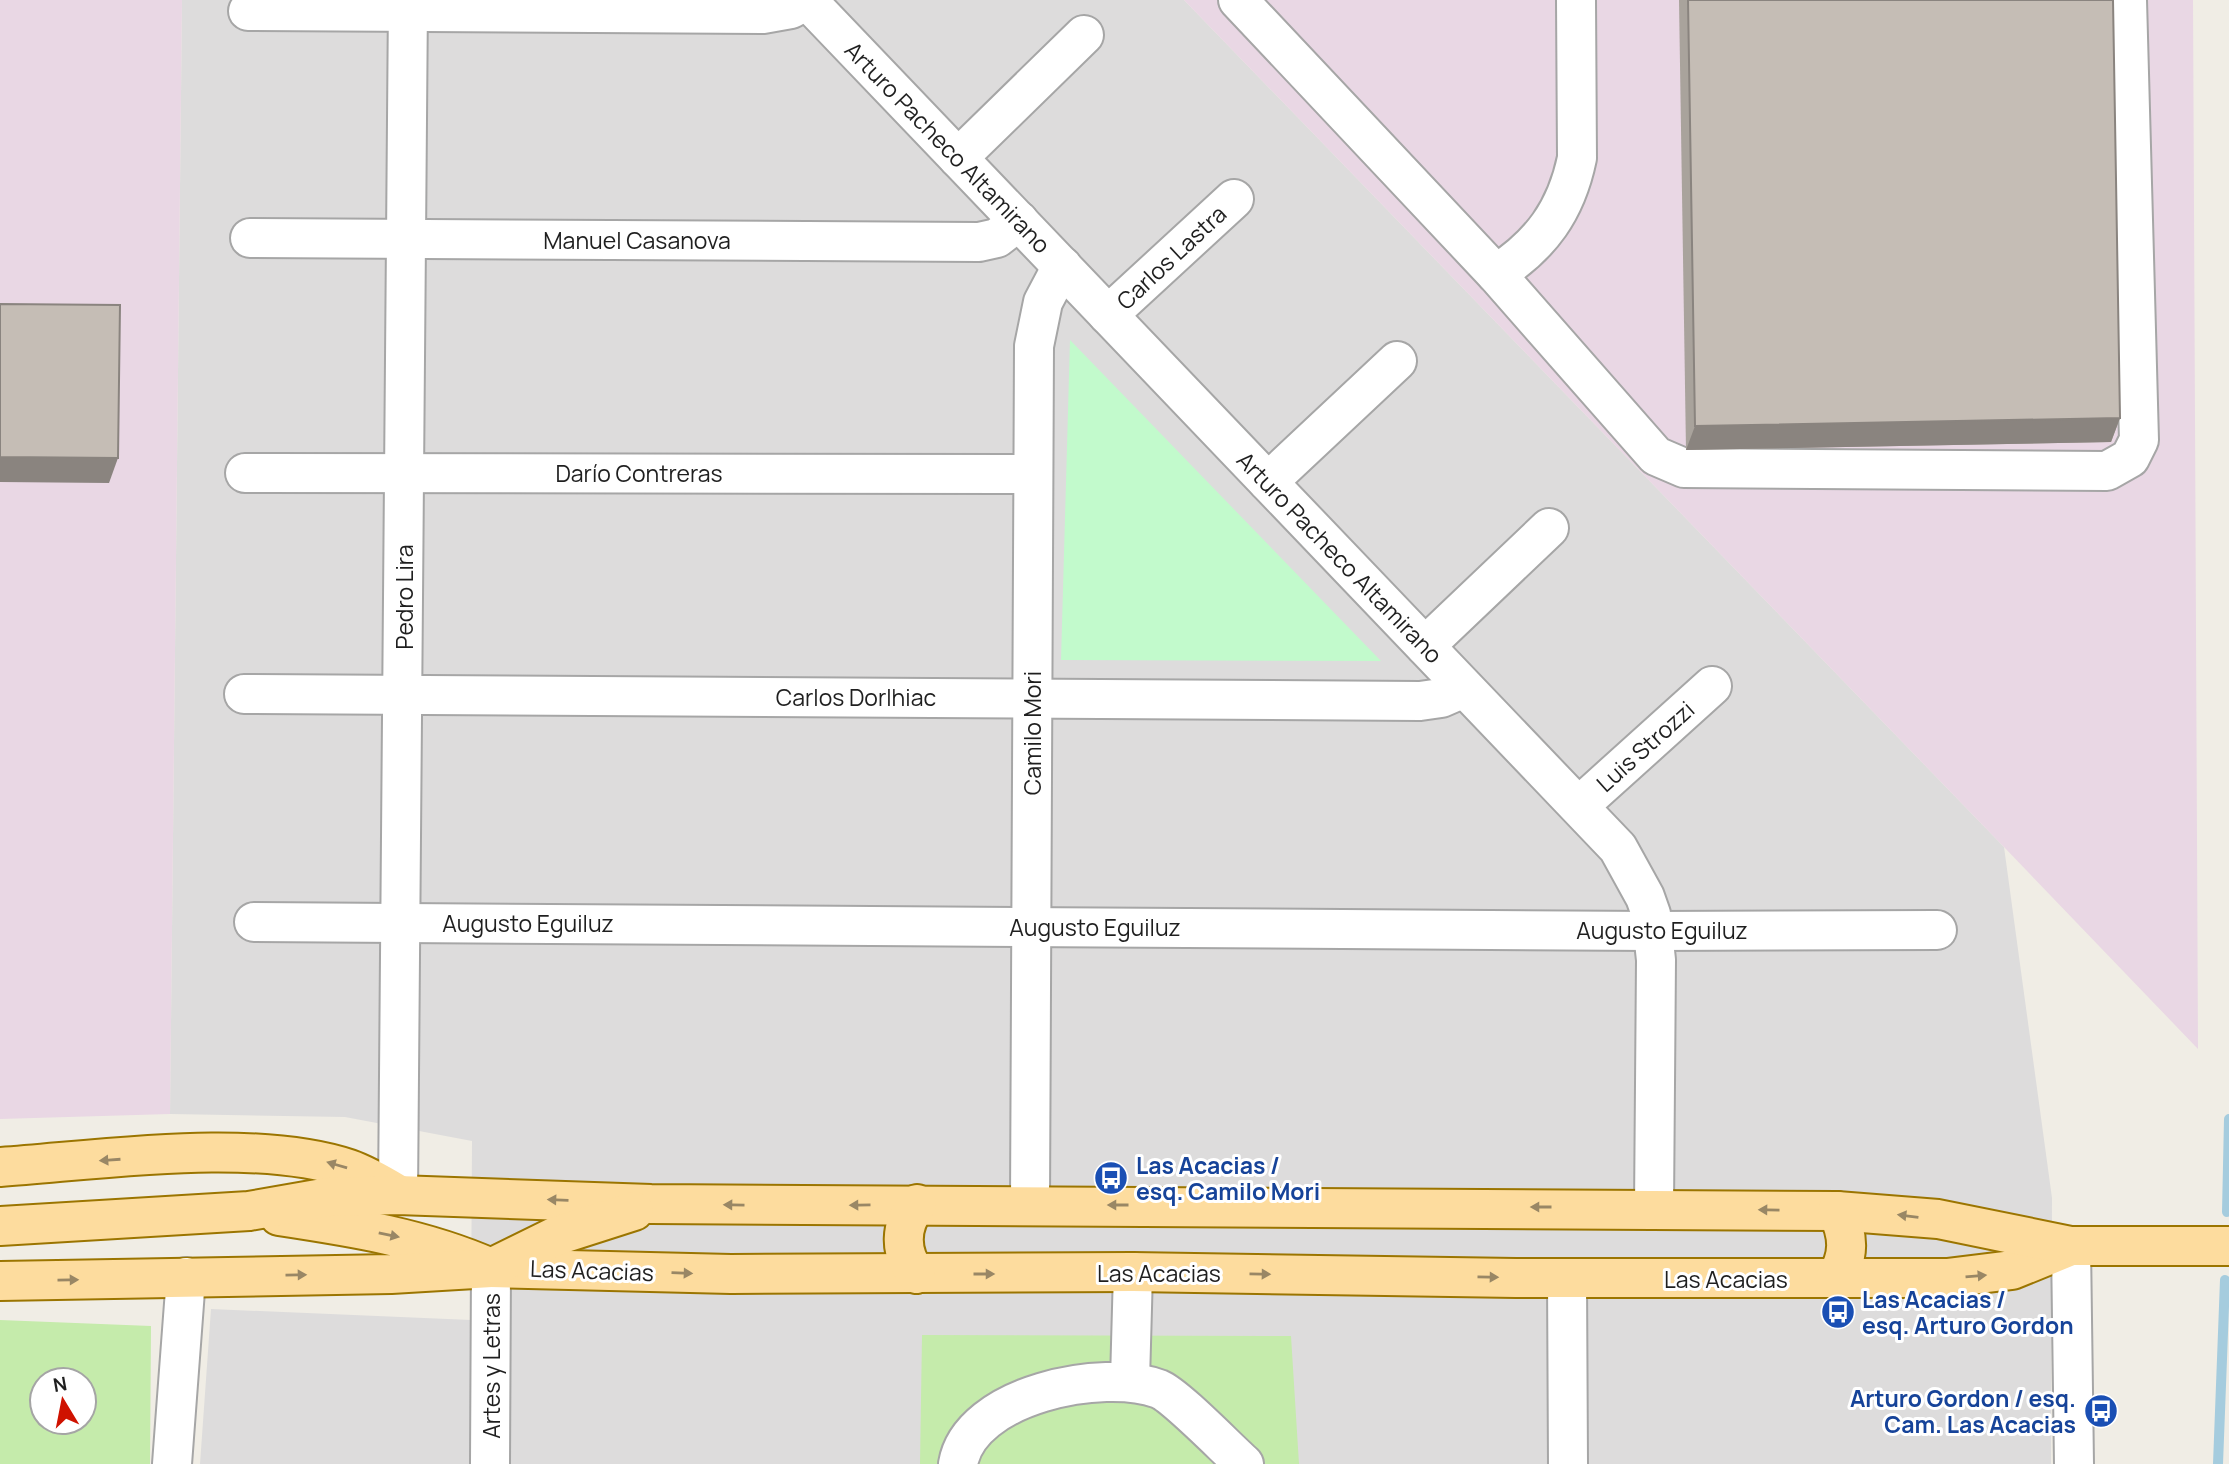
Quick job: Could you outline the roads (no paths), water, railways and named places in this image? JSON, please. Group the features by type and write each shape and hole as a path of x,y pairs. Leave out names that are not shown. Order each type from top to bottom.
{"main road":[{"path":"0,1167 194,1154 297,1157 351,1170 398,1195"},
{"name":"Las Acacias","path":"0,1226 249,1211 329,1197 398,1195 651,1204 1837,1211 1938,1219 2071,1246 2229,1246"},
{"path":"0,1281 391,1274 491,1268 536,1244 601,1224 651,1204"},
{"path":"916,1274 908,1263 903,1239 906,1222 917,1204"},
{"name":"Las Acacias","path":"249,1211 407,1238 456,1253 491,1268 731,1274 1133,1272 1567,1278 1976,1277 2012,1270 2071,1246"},
{"path":"1835,1279 1842,1268 1848,1241 1837,1211"}],"street":[{"path":"248,11 408,6 763,14 791,9 807,0"},
{"name":"Arturo Pacheco Altamirano","path":"807,0 1579,806 1630,865 1645,897 1653,931 1657,1057 1654,1208"},
{"path":"1238,0 1496,274 1656,456 1684,468 2107,471 2119,467 2130,458 2139,440 2127,0"},
{"path":"1496,274 1536,244 1551,226 1572,182 1577,158 1576,0"},
{"name":"Pedro Lira","path":"398,1195 408,6"},
{"path":"958,158 1084,36"},
{"name":"Carlos Lastra","path":"1108,315 1234,199"},
{"name":"Manuel Casanova","path":"250,238 979,242 997,238 1019,221"},
{"name":"Camilo Mori","path":"1030,1205 1033,474 1037,323 1047,292 1062,266"},
{"path":"1268,482 1397,361"},
{"name":"Darío Contreras","path":"245,473 1033,474"},
{"path":"1425,646 1549,528"},
{"name":"Luis Strozzi","path":"1579,806 1712,686"},
{"name":"Carlos Dorlhiac","path":"244,694 1420,701 1441,698 1464,688"},
{"name":"Augusto Eguiluz","path":"254,922 1653,931 1937,930"},
{"path":"2071,1246 2074,1464"},
{"name":"Artes y Letras","path":"490,1464 491,1268"},
{"path":"1130,1380 1133,1272"},
{"path":"172,1464 186,1277"},
{"path":"1567,1278 1568,1464"},
{"path":"958,1464 960,1450 981,1423 1015,1402 1051,1390 1130,1380 1163,1391 1244,1464"}],"waterway":[{"path":"2227,1212 2229,1119"},
{"path":"2218,1464 2225,1280"}],"place":[{"name":"Las Acacias / esq. Camilo Mori","path":"1111,1178"},
{"name":"Las Acacias / esq. Arturo Gordon","path":"1838,1312"},
{"name":"Arturo Gordon / esq. Cam. Las Acacias","path":"2101,1411"}]}
